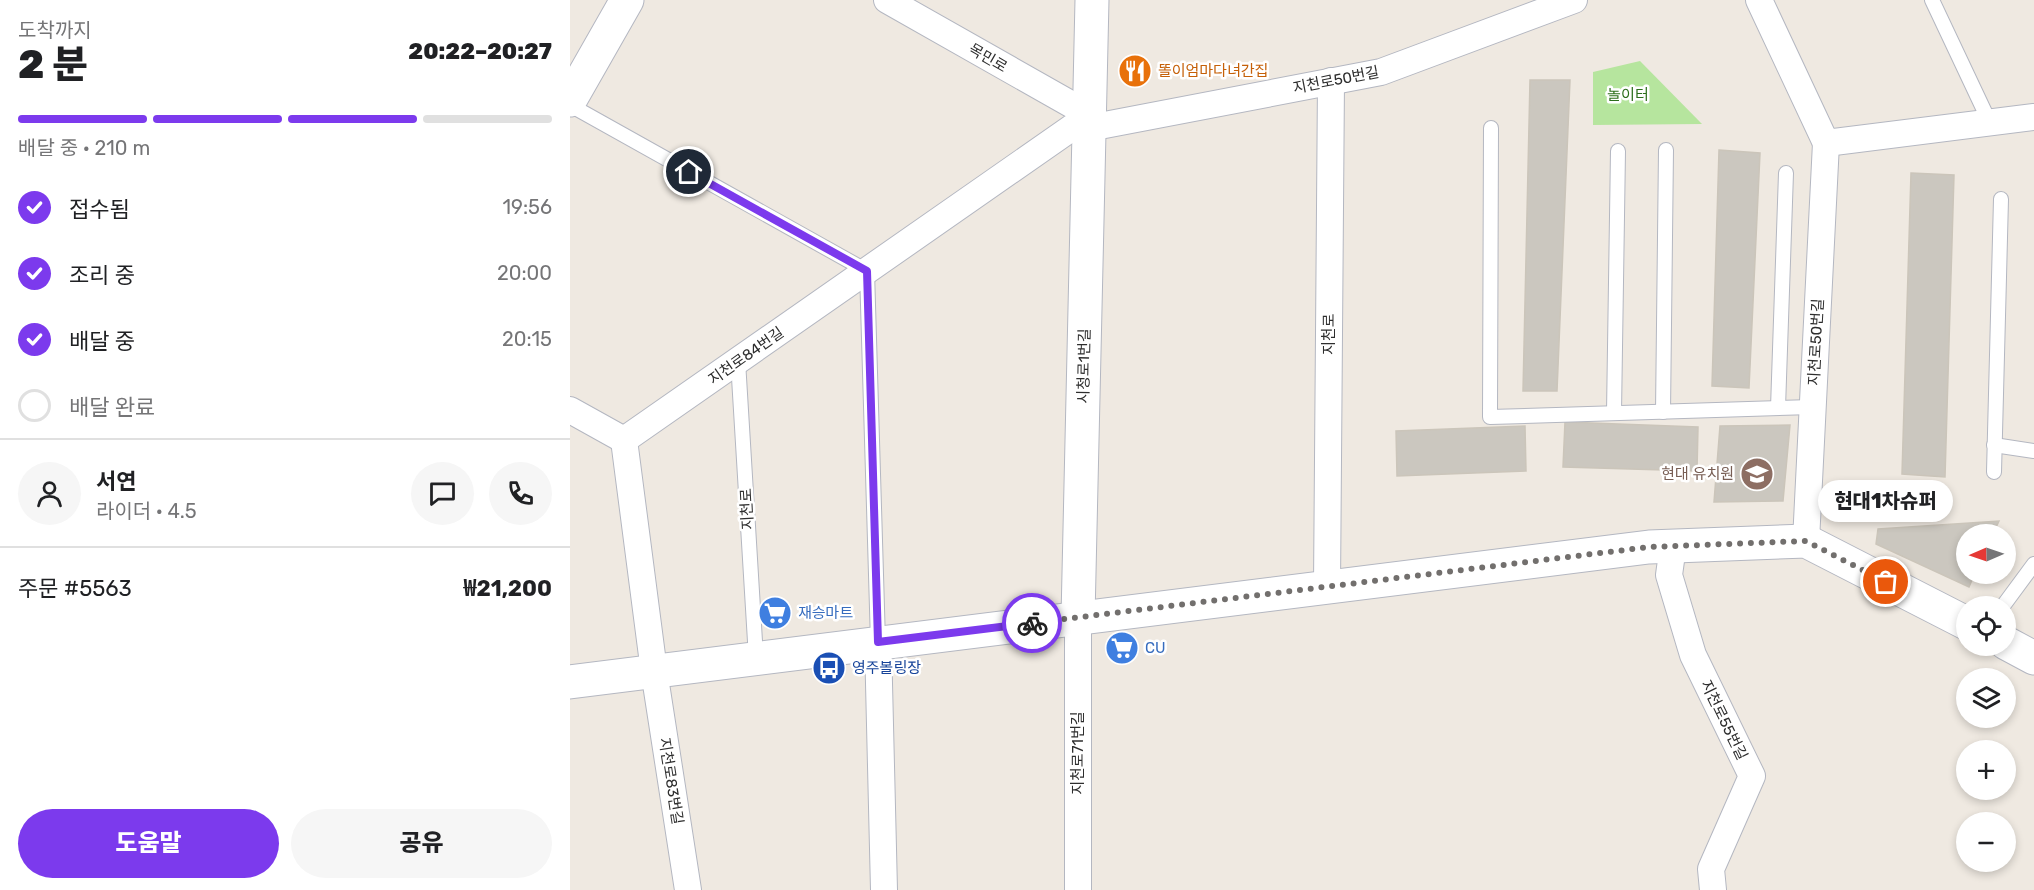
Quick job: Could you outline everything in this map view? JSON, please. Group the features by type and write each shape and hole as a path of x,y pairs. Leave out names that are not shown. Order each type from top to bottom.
{"main road":[{"path":"570,100 627,0"},
{"name":"시청로1번길","path":"1078,616 1092,0"},
{"path":"570,682 1078,616 1673,546 1806,541 1956,618"},
{"path":"2016,648 2034,658"}],"street":[{"name":"목민로","path":"887,0 1090,122"},
{"name":"지천로50번길","path":"1090,122 1381,72 1574,0"},
{"name":"지천로50번길","path":"1759,0 1826,143 1806,541"},
{"name":"지천로","path":"1327,586 1331,81"},
{"path":"1826,143 2034,117"},
{"path":"867,271 1090,122"},
{"name":"지천로84번길","path":"624,440 867,271"},
{"path":"570,410 624,440 654,671"},
{"name":"지천로55번길","path":"1673,546 1669,575 1692,655 1752,776 1712,869 1714,888"},
{"name":"지천로71번길","path":"1078,616 1078,890"},
{"path":"878,642 884,890"},
{"name":"지천로83번길","path":"654,671 688,890"}],"lane":[{"path":"1932,0 1990,123"},
{"path":"570,105 867,271 878,642"},
{"path":"1491,128 1490,417 1812,407"},
{"path":"1663,412 1666,150"},
{"path":"1614,413 1618,152"},
{"path":"1778,408 1786,173"},
{"path":"1994,472 2001,198"},
{"name":"지천로","path":"738,361 756,658"},
{"path":"1995,445 2034,452"},
{"path":"2014,596 2028,583 2034,564"}],"green space":[{"name":"놀이터","path":"1640,61 1702,124 1593,125 1593,72"}],"building":[{"path":"1530,80 1570,80 1557,391 1523,391"},
{"path":"1719,150 1760,153 1749,388 1712,386"},
{"path":"1911,173 1954,175 1945,477 1902,474"},
{"path":"1565,422 1698,427 1697,471 1563,467"},
{"path":"1790,425 1783,501 1714,502 1720,426"},
{"path":"1525,426 1526,471 1397,476 1396,431"},
{"path":"1999,521 1998,524 1956,524 1956,581 1876,544 1878,529"}],"way so far":[{"path":"1032,623 1649,547 1806,541 1886,582"}],"place":[{"name":"똘이엄마다녀간집","path":"1135,71"},
{"name":"현대 유치원","path":"1757,474"},
{"name":"현대1차슈퍼","path":"1886,582"},
{"name":"재승마트","path":"775,613"},
{"name":"CU","path":"1122,648"},
{"name":"영주볼링장","path":"829,668"}],"route":[{"path":"689,172 867,271 878,642 1032,623"}]}
